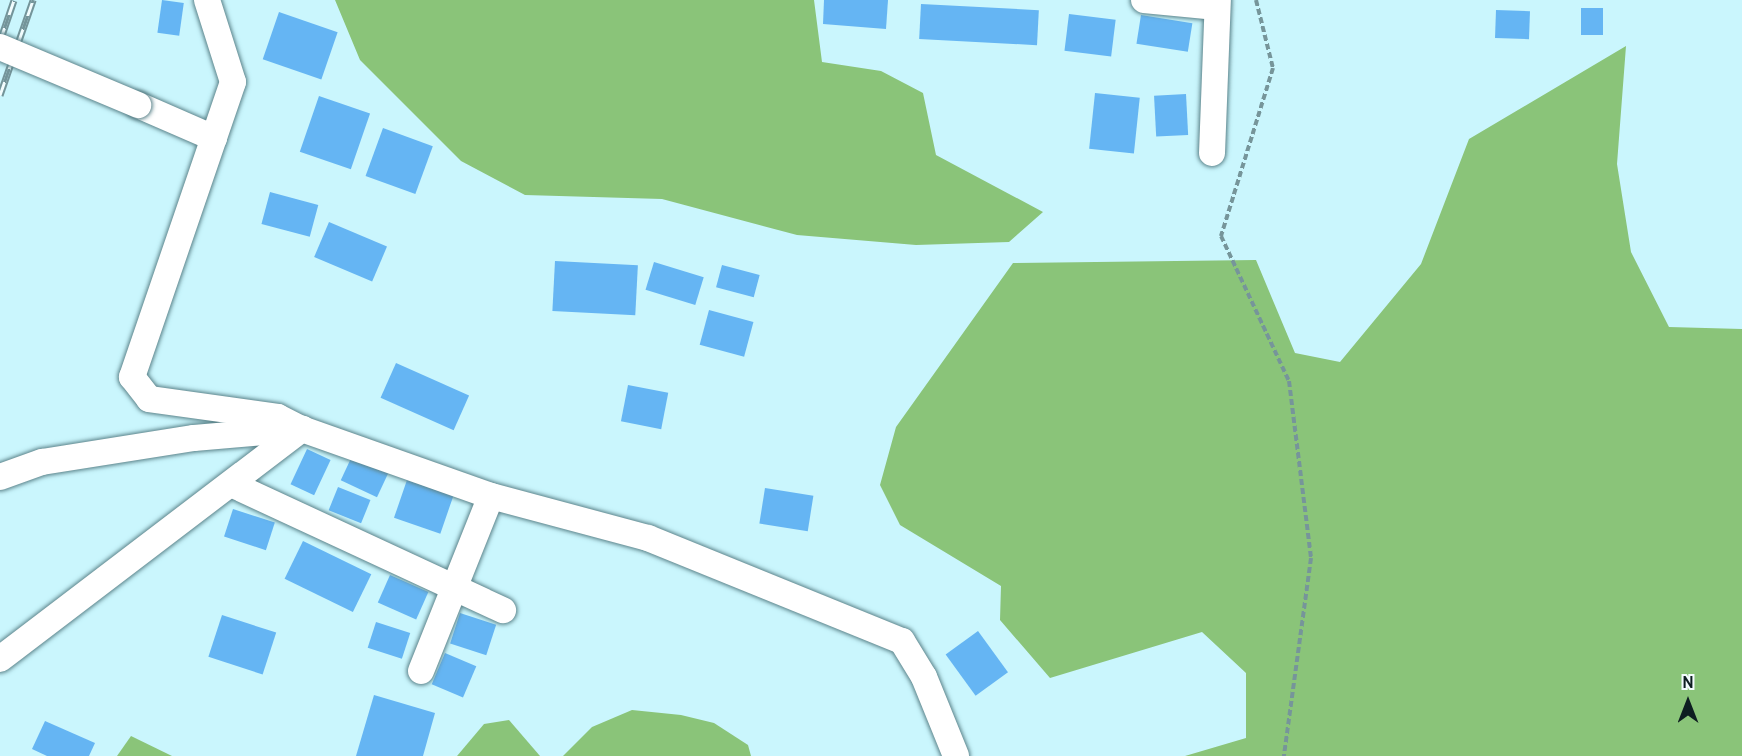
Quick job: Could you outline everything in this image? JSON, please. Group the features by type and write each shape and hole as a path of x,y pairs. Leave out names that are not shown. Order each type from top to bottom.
{"street":[{"path":"207,0 234,82 132,377 149,399 278,417 302,429 491,496 648,538 902,641 924,677 956,756"},
{"path":"1144,0 1218,4 1212,153"},
{"path":"0,47 214,138"},
{"path":"0,477 42,462 194,438 302,429"},
{"path":"0,659 302,429"},
{"path":"231,484 455,590 503,610"},
{"path":"421,671 491,496"}],"path":[{"path":"1256,0 1273,68 1221,236 1289,381 1310,547 1284,756"}],"green space":[{"path":"335,0 814,0 822,62 881,71 923,93 936,155 1043,212 1009,242 916,245 797,235 662,199 525,195 461,161 360,60"},
{"path":"1626,46 1617,164 1631,252 1669,327 1742,329 1742,756 1185,756 1246,738 1246,673 1202,632 1050,678 1000,620 1001,586 900,525 880,485 896,427 1013,263 1256,260 1295,353 1340,362 1421,264 1469,139"},
{"path":"632,710 681,715 714,723 748,745 751,756 563,756 592,727"},
{"path":"509,720 540,756 457,756 484,724"},
{"path":"131,736 172,756 117,756"}],"building":[{"path":"162,0 184,3 179,36 157,33"},
{"path":"824,0 888,0 886,29 823,24"},
{"path":"921,4 1039,10 1037,45 919,39"},
{"path":"1581,8 1603,8 1603,35 1581,35"},
{"path":"1496,10 1530,11 1529,39 1495,38"},
{"path":"279,12 338,32 321,79 263,59"},
{"path":"1069,14 1116,20 1111,56 1064,51"},
{"path":"1141,15 1192,23 1188,52 1136,44"},
{"path":"1095,93 1140,98 1134,153 1089,149"},
{"path":"1186,94 1188,135 1156,137 1154,96"},
{"path":"319,96 370,114 351,169 300,152"},
{"path":"383,128 433,146 415,194 366,176"},
{"path":"270,192 318,205 310,237 261,224"},
{"path":"329,222 387,247 372,282 314,257"},
{"path":"555,261 638,265 635,315 552,311"},
{"path":"654,262 704,277 695,305 646,290"},
{"path":"722,265 760,275 754,297 716,287"},
{"path":"709,310 753,322 744,357 700,345"},
{"path":"396,363 469,396 454,430 381,398"},
{"path":"628,385 668,393 661,429 621,421"},
{"path":"307,449 331,460 314,495 291,484"},
{"path":"353,454 389,471 377,497 341,480"},
{"path":"407,480 453,496 440,534 394,518"},
{"path":"338,487 370,500 361,523 329,510"},
{"path":"765,488 813,496 808,531 759,524"},
{"path":"233,509 275,523 266,550 224,537"},
{"path":"303,541 371,574 353,612 285,579"},
{"path":"390,575 428,592 416,619 378,602"},
{"path":"460,613 496,625 486,655 450,643"},
{"path":"222,615 276,633 263,674 208,657"},
{"path":"376,622 410,633 402,659 368,648"},
{"path":"978,631 1008,672 976,696 946,655"},
{"path":"445,653 476,666 463,698 432,684"},
{"path":"374,695 435,713 423,756 356,756"},
{"path":"45,721 95,743 89,756 47,756 32,749"}],"railway":[{"path":"0,41 14,0"},
{"path":"0,95 33,0"}]}
